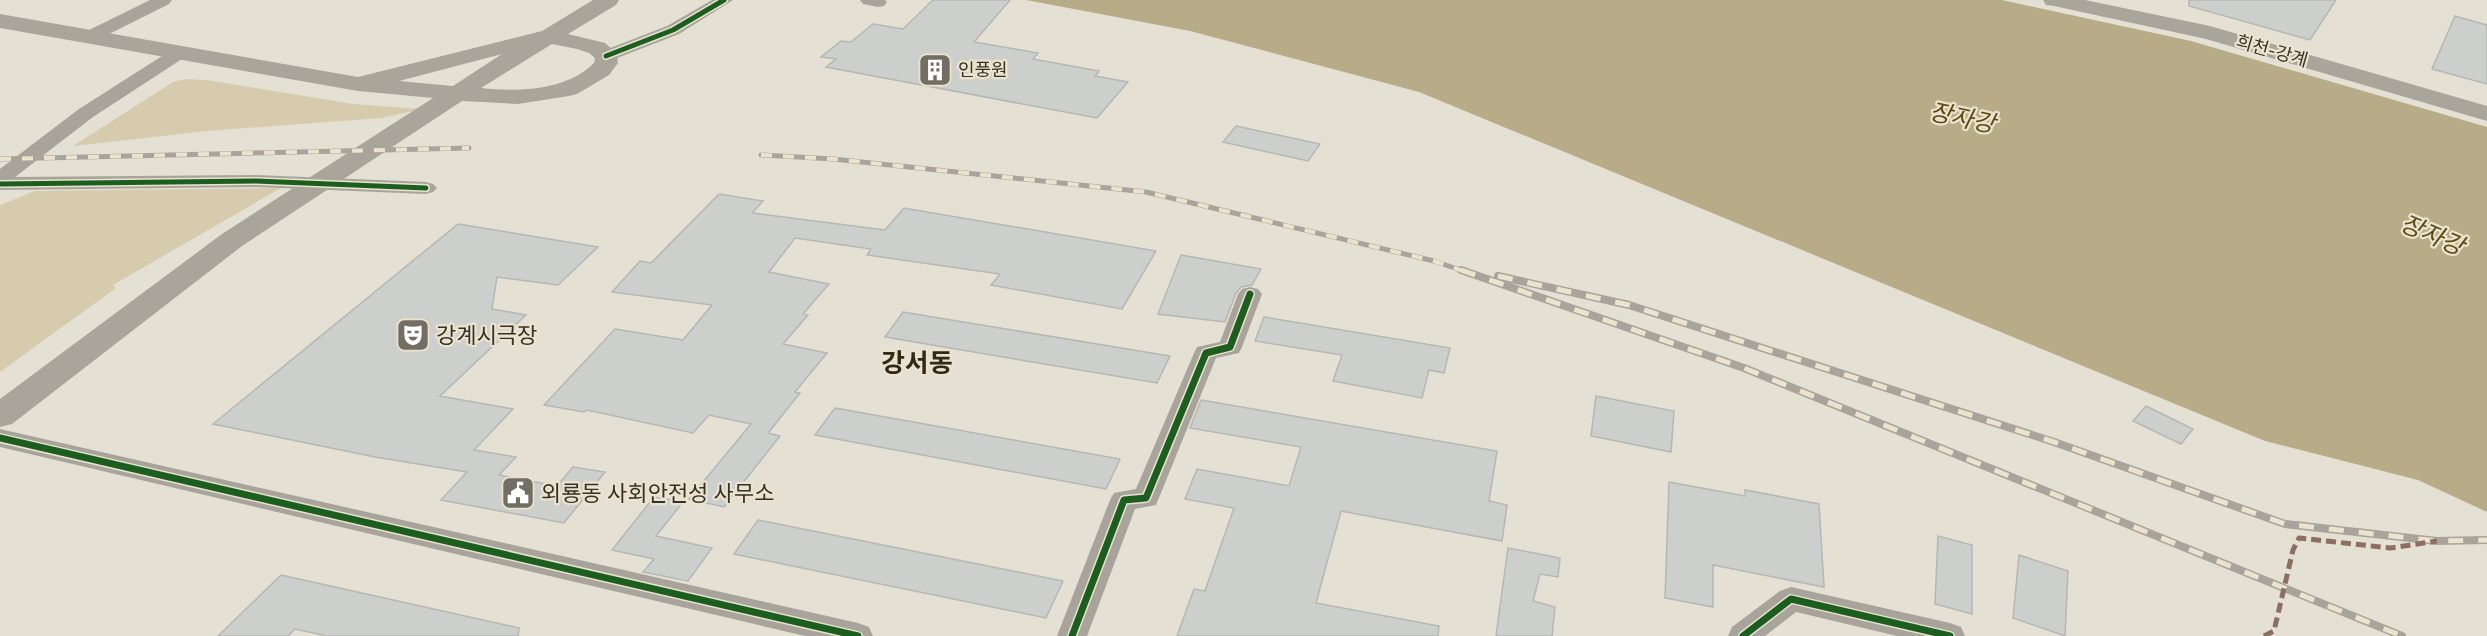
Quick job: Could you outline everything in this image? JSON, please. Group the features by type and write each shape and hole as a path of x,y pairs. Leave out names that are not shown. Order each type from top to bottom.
{"main road":[{"path":"0,416 232,240 499,66 608,0"},
{"name":"희천-강계","path":"2054,0 2210,33 2487,114"},
{"path":"0,21 358,84 487,96 529,96 569,88 601,70 606,63 606,56 597,48 547,36 358,84"}],"street":[{"path":"89,37 163,0"},
{"path":"606,56 673,30 724,0"},
{"path":"0,179 86,113 179,53"},
{"path":"0,184 256,181 426,188"},
{"path":"1072,636 1124,500 1146,498 1206,353 1230,347 1250,294"},
{"path":"0,438 858,636"},
{"path":"1743,636 1791,599 1950,636"}],"shaded area":[{"path":"185,79 207,80 353,104 421,109 382,118 207,131 73,146 173,82"},
{"path":"281,188 113,285 116,288 0,372 0,205 35,191"}],"water":[{"name":"장자강","path":"1026,0 2002,0 2191,41 2487,127 2487,512 2418,480 2265,441 1419,92 1190,31"}],"building":[{"name":"인풍원","path":"933,0 1010,0 974,42 1038,53 1033,59 1099,71 1095,76 1128,82 1097,118 826,67 836,59 821,57 841,41 851,42 873,24 903,29"},
{"path":"2189,0 2336,0 2310,40 2189,6"},
{"path":"2455,16 2487,25 2487,84 2432,69"},
{"path":"1236,126 1320,144 1308,161 1223,142"},
{"path":"719,194 763,201 752,213 885,230 904,208 1156,251 1122,309 991,285 1000,274 867,255 871,249 795,238 769,272 829,284 803,314 808,315 783,344 827,353 795,392 800,393 768,433 780,436 724,507 689,499 751,424 709,415 693,433 587,410 584,412 544,405 615,329 683,340 712,305 612,292 640,261 651,263"},
{"name":"강계시극장","path":"458,224 598,247 558,285 497,277 492,309 526,315 440,396 513,409 474,450 516,457 499,475 557,486 573,467 605,472 564,523 441,500 467,472 375,457 213,424"},
{"path":"1181,255 1261,269 1252,285 1241,287 1236,293 1225,322 1158,314"},
{"path":"903,312 1170,356 1157,383 885,337"},
{"path":"1264,317 1450,348 1444,373 1429,370 1422,398 1333,381 1342,355 1255,341"},
{"path":"1596,396 1674,411 1671,452 1591,436"},
{"path":"1201,400 1497,451 1489,501 1507,505 1502,541 1341,511 1316,603 1439,626 1438,636 1177,636 1194,589 1205,591 1234,508 1185,499 1197,469 1289,486 1301,447 1190,428"},
{"path":"2146,406 2193,429 2181,444 2133,421"},
{"path":"835,408 1120,459 1106,489 815,435"},
{"path":"1669,482 1745,496 1745,490 1819,504 1824,587 1713,565 1713,607 1665,598"},
{"path":"654,497 683,502 656,536 712,548 688,581 643,572 654,559 612,550"},
{"path":"758,520 1063,581 1046,618 734,554"},
{"path":"1938,536 1972,545 1972,614 1935,604"},
{"path":"1508,548 1560,558 1558,577 1540,574 1533,601 1555,607 1552,636 1496,636"},
{"path":"2019,555 2068,571 2065,636 2013,618"},
{"path":"281,575 519,628 518,636 327,636 295,629 288,636 218,636"}],"railway":[{"path":"0,159 469,148"},
{"path":"761,155 833,159 1146,192 1434,261 1466,272"},
{"path":"1461,270 1744,368 2402,636"},
{"path":"1498,276 1629,305 2054,442 2285,524 2437,541 2487,540"}],"marked path":[{"path":"2264,636 2274,631 2293,550 2299,538 2390,548 2437,541"}],"cycle path":[{"path":"606,56 673,30 724,0"},
{"path":"0,184 256,181 426,188"},
{"path":"1072,636 1124,500 1146,498 1206,353 1230,347 1250,294"},
{"path":"0,438 858,636"},
{"path":"1743,636 1791,599 1950,636"}],"place":[{"name":"인풍원","path":"935,70"},
{"name":"강계시극장","path":"413,335"},
{"name":"외룡동 사회안전성 사무소","path":"518,493"}],"district":[{"name":"강서동","path":"917,363"}]}
